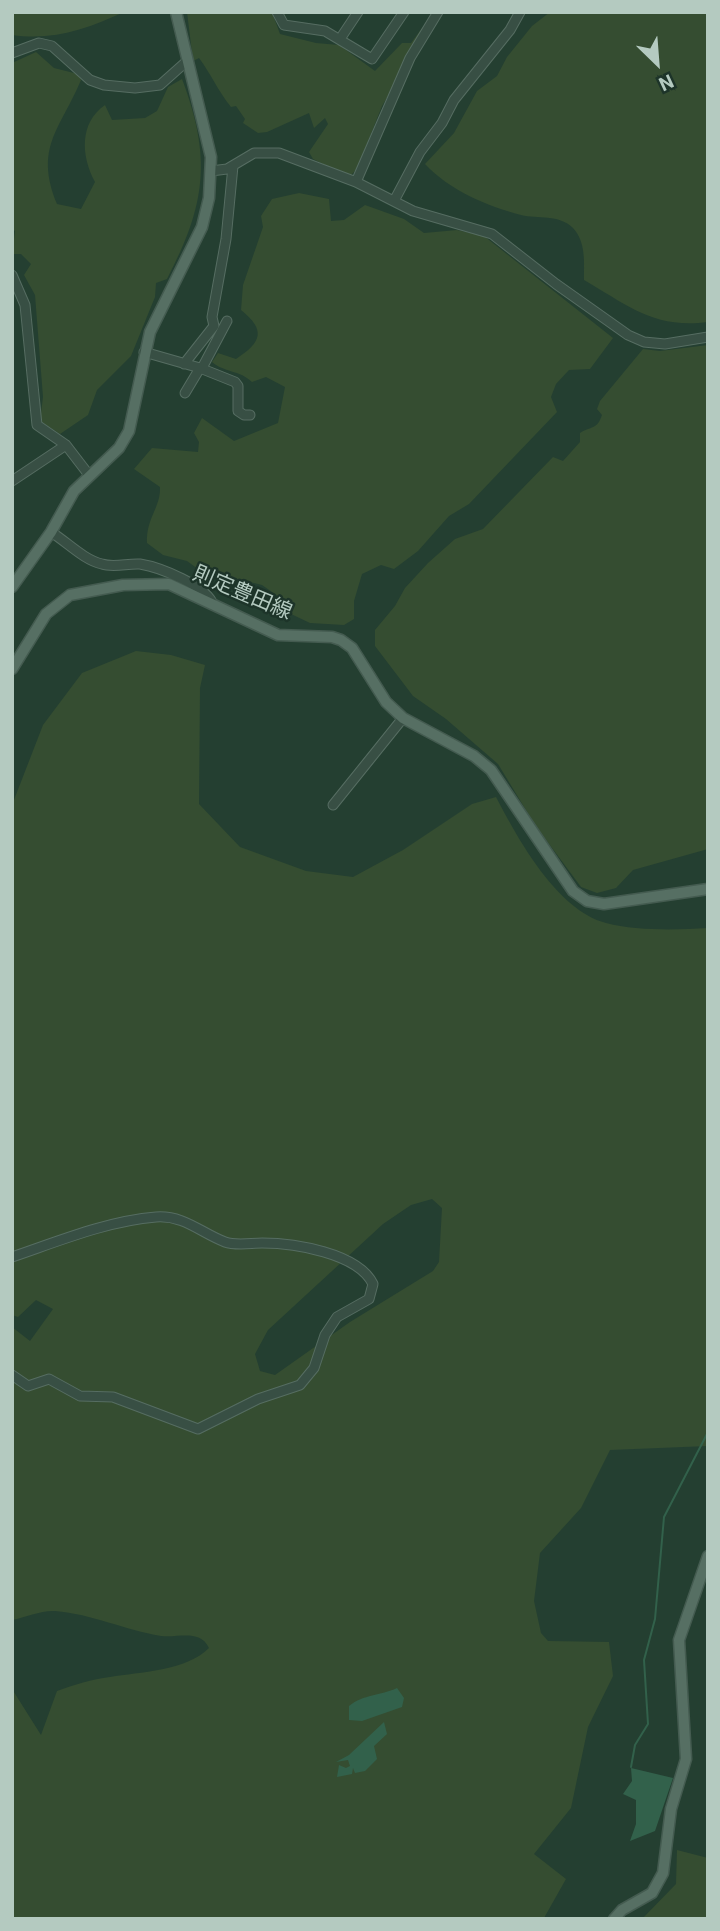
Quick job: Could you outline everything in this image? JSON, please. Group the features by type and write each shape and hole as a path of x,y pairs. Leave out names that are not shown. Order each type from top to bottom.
{"main road":[{"path":"12,587 51,532 66,502 89,475 113,454 128,431 138,397 144,352 155,319 202,227 209,198 210,146 176,12"},
{"name":"則定豊田線","path":"12,669 46,614 70,595 123,584 169,584 278,635 332,637 352,648 386,702 402,718 474,756 491,770 573,891 587,901 620,903 708,889"},
{"path":"614,1919 622,1910 652,1893 663,1873 671,1809 686,1759 679,1640 708,1556"}],"street":[{"path":"277,12 284,25 311,27 340,39 373,59 404,12"},
{"path":"340,39 358,12"},
{"path":"356,182 400,79 438,12"},
{"path":"394,201 420,152 454,100 510,30 520,12"},
{"path":"12,53 45,43 52,46 90,80 104,85 135,88 160,85 187,61"},
{"path":"211,171 233,166 254,153 269,151 356,182 413,211 492,234 555,284 628,335 644,342 665,344 708,337"},
{"path":"184,364 214,326 212,317 226,239 233,166"},
{"path":"12,275 25,305 37,425 66,445 89,475"},
{"path":"185,393 227,321"},
{"path":"144,352 201,368 235,382 238,386 238,411 250,415"},
{"path":"12,481 66,445"},
{"path":"51,532 102,564 139,564 168,572 205,593 211,598 212,605"},
{"path":"333,805 402,718"},
{"path":"12,1257 114,1224 161,1217 192,1223 226,1242 285,1244 320,1251 351,1263 370,1278 373,1284 369,1298 343,1312 330,1325 314,1368 300,1385 258,1399 198,1429 113,1398 80,1396 49,1379 28,1386 12,1375"}],"shaded area":[{"path":"12,12 124,12 70,32 27,36 12,35"},
{"path":"187,12 272,12 280,34 316,43 339,45 375,71 402,43 411,43 434,12 439,12 382,106 357,169 349,177 313,159 309,152 328,124 325,118 314,128 309,113 267,132 258,133 243,123 245,119 236,106 231,107 226,101 199,58 193,61"},
{"path":"550,12 708,12 708,322 672,322 657,319 629,307 584,280 582,246 573,228 555,219 521,215 482,202 445,182 425,164 454,133 477,91 497,76 507,57 532,26"},
{"path":"36,52 54,68 78,74 81,80 52,139 49,153 48,168 57,204 81,209 95,182 87,162 85,140 90,121 97,112 105,105 112,120 145,118 157,111 168,87 182,79 192,107 201,157 197,204 190,228 167,279 156,283 155,297 131,356 97,390 88,415 60,434 40,421 43,397 35,295 24,275 31,264 21,254 12,254 15,231 12,229 12,63"},
{"path":"299,193 329,199 331,221 344,220 365,205 404,219 424,233 457,230 484,236 613,338 590,369 569,370 556,384 551,397 557,412 469,504 449,516 418,551 394,569 381,565 362,574 354,601 354,619 344,625 310,623 291,614 282,599 262,585 198,569 187,561 163,555 147,543 160,487 134,469 152,448 198,452 199,442 194,433 202,418 234,441 278,423 285,387 266,377 252,382 243,375 212,362 218,353 236,359 256,341 257,330 241,310 243,285 263,227 261,216 272,199"},
{"path":"708,345 708,849 633,870 616,888 597,893 581,887 535,825 498,764 446,719 413,696 375,646 375,630 395,606 405,588 428,563 455,539 483,529 553,457 563,461 580,442 580,433 598,423 602,415 597,409 600,401 643,349 660,351"},
{"path":"136,651 171,655 205,665 200,688 199,804 240,847 306,871 353,877 403,850 472,804 496,797 541,871 571,904 588,916 606,923 643,929 708,928 708,1446 610,1450 581,1508 540,1553 534,1601 541,1633 548,1641 609,1642 613,1676 588,1727 571,1808 534,1854 566,1879 544,1918 12,1919 12,1689 41,1735 57,1691 97,1679 175,1666 188,1662 209,1648 195,1636 161,1636 55,1611 12,1620 12,1327 30,1341 53,1309 36,1300 18,1317 12,1315 12,805 43,725 82,673","holes":["432,1199 442,1208 439,1262 433,1271 350,1322 275,1375 260,1371 255,1354 268,1330 383,1224 411,1205"]},
{"path":"397,1688 404,1698 402,1707 362,1721 349,1720 349,1706 355,1702"},
{"path":"384,1722 387,1734 374,1746 377,1759 365,1771 355,1773 353,1768 352,1774 337,1777 339,1765 346,1768 350,1766 348,1760 336,1762 349,1755"},
{"path":"631,1768 673,1778 655,1831 630,1841 636,1824 636,1800 623,1794 632,1781"},
{"path":"677,1850 708,1858 708,1919 642,1919 676,1884"}],"waterway":[{"path":"631,1767 635,1745 648,1724 644,1660 655,1619 664,1517 708,1432"}]}
